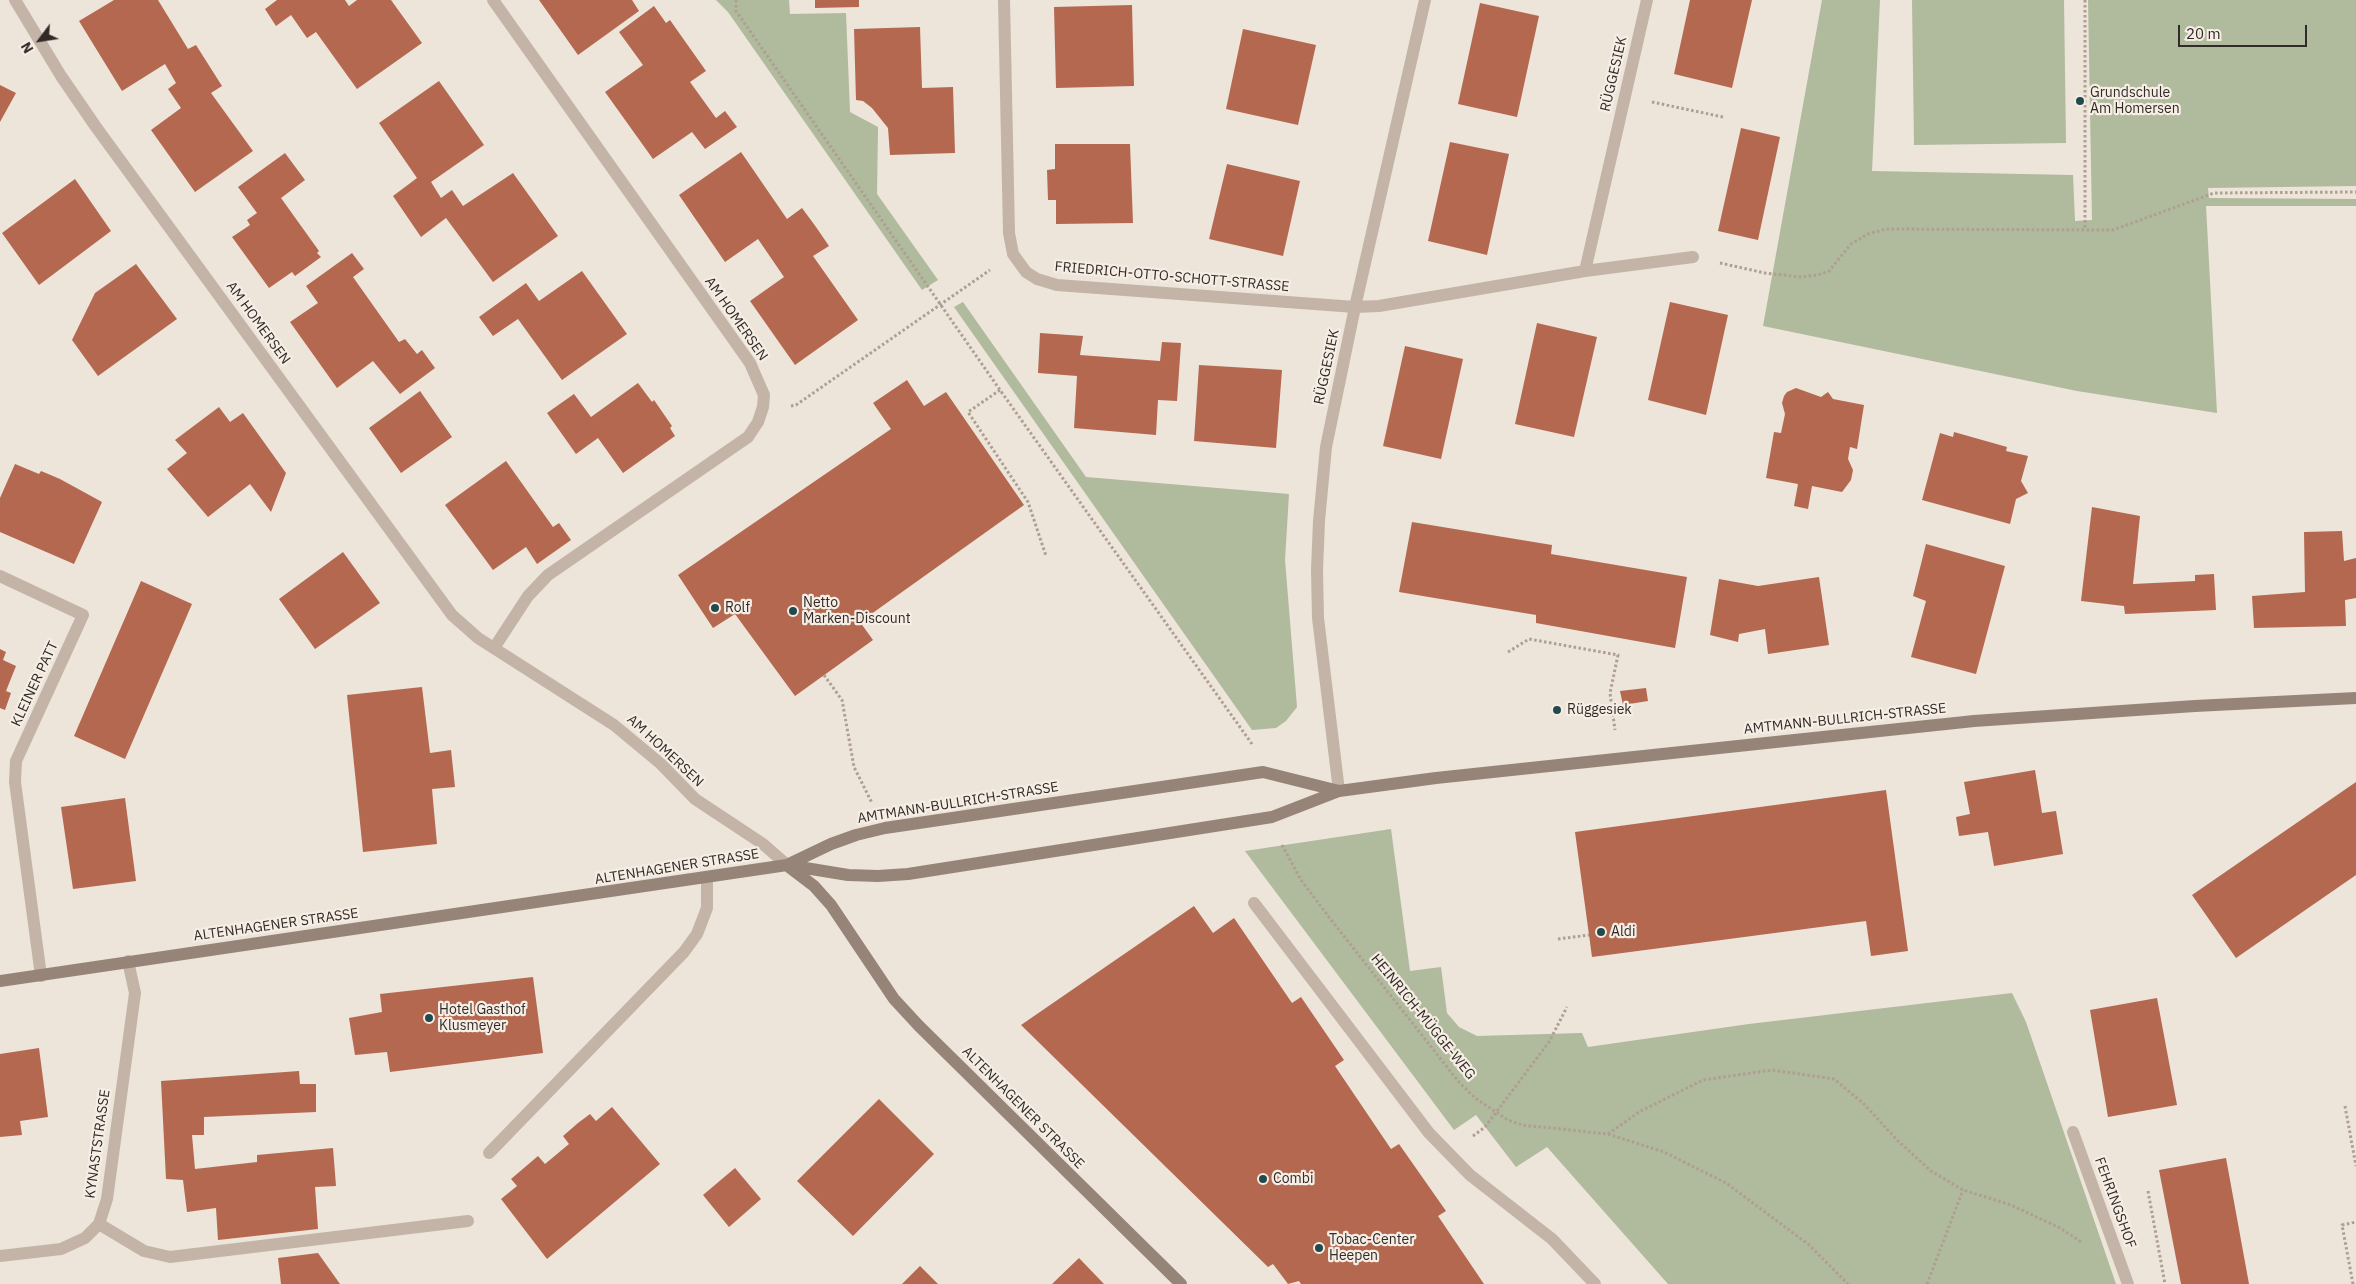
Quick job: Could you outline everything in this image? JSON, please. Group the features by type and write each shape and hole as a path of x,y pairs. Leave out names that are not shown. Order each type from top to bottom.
{"street":[{"name":"AM HOMERSEN","path":"15,0 61,76 96,127 452,615 478,638 614,725 661,764 695,799 763,844 787,865"},
{"name":"AM HOMERSEN","path":"493,0 750,364 764,395 763,407"},
{"name":"FRIEDRICH-OTTO-SCHOTT-STRASSE","path":"1004,0 1009,232 1013,254 1026,272 1037,279 1057,285 1355,307"},
{"name":"RÜGGESIEK","path":"1339,791 1318,618 1319,521 1326,446 1355,307 1425,0"},
{"name":"RÜGGESIEK","path":"1585,271 1646,0"},
{"path":"1355,307 1379,306 1585,271 1693,257"},
{"path":"494,648 524,602 548,575 748,437 758,422 763,407"},
{"name":"KLEINER PATT","path":"0,576 83,615 16,762 15,782 41,976"},
{"name":"AMTMANN-BULLRICH-STRASSE","path":"787,865 848,875 908,874 1272,817 1339,791 1619,758 1974,721 2195,706 2356,698"},
{"name":"AMTMANN-BULLRICH-STRASSE","path":"787,865 831,844 885,828 1263,772 1339,791"},
{"name":"ALTENHAGENER STRASSE","path":"0,981 128,961 440,918 787,865 814,886 831,904 894,999 919,1026 1181,1284"},
{"path":"489,1153 684,952 698,934 707,908 707,877"},
{"path":"1254,903 1403,1102 1448,1154 1497,1197 1552,1238 1595,1284"},
{"name":"KYNASTSTRASSE","path":"99,1224 107,1199 135,993 128,961"},
{"name":"FEHRINGSHOF","path":"2073,1132 2128,1284"},
{"path":"0,1256 61,1248 85,1238 99,1224 144,1251 170,1257 468,1221"}],"path":[{"path":"736,0 736,11 1000,390 1254,746 1261,760 1263,772"},
{"path":"2085,0 2085,229"},
{"path":"1625,96 1722,116"},
{"path":"1693,257 1765,274 1801,277 1818,275 1829,271 1851,244 1868,234 1886,229 2113,230 2214,193 2356,192"},
{"path":"763,407 796,405 1013,254"},
{"path":"1000,390 968,412 1028,502 1046,556"},
{"path":"1508,652 1529,639 1618,655 1610,693 1619,758"},
{"path":"824,675 842,700 854,768 885,828"},
{"name":"HEINRICH-MÜGGE-WEG","path":"1272,817 1287,857 1332,921 1458,1081 1475,1098 1495,1112 1522,1125 1608,1134 1664,1152 1726,1183 1808,1244 1848,1284"},
{"path":"1558,939 1589,935"},
{"path":"1448,1154 1485,1127 1549,1042 1567,1007"},
{"path":"1608,1134 1639,1112 1704,1080 1772,1070 1834,1079 1864,1104 1897,1140 1931,1172 1963,1190 2011,1205 2060,1228 2084,1245"},
{"path":"2345,1106 2356,1166"},
{"path":"1927,1284 1963,1190"},
{"path":"2148,1191 2165,1284"},
{"path":"2353,1284 2342,1225 2356,1222"}],"green space":[{"path":"716,0 789,0 790,14 846,13 850,112 878,127 877,194 938,280 922,290 728,12"},
{"path":"1822,0 1880,0 1872,171 2073,175 2075,221 2092,220 2088,0 2356,0 2356,186 2208,188 2209,198 2356,199 2356,206 2206,206 2217,413 2077,391 1763,326"},
{"path":"1912,0 2064,0 2066,143 1914,145"},
{"path":"963,302 1086,477 1289,494 1285,560 1297,707 1286,721 1276,728 1252,730 954,307"},
{"path":"1391,829 1410,971 1441,967 1447,1013 1459,1027 1477,1036 1582,1033 1588,1047 1749,1024 2012,993 2026,1022 2116,1284 1668,1284 1547,1147 1516,1167 1476,1115 1454,1130 1245,851"}],"building":[{"path":"114,0 158,0 188,49 196,45 222,86 211,93 253,151 195,192 151,130 181,108 168,89 176,83 165,64 122,91 79,21"},
{"path":"277,0 345,0 349,6 357,0 391,0 422,43 357,89 316,32 307,38 291,15 276,26 265,9"},
{"path":"539,0 632,0 639,11 578,55"},
{"path":"815,0 859,0 859,7 815,8"},
{"path":"1690,0 1752,0 1732,88 1674,74"},
{"path":"1480,3 1539,16 1517,117 1458,104"},
{"path":"1132,5 1134,86 1056,88 1054,7"},
{"path":"654,6 666,23 670,20 706,71 690,82 716,118 725,111 737,127 705,149 692,132 653,159 605,92 643,65 619,32"},
{"path":"920,27 922,88 953,87 955,153 890,155 888,128 872,108 863,101 856,100 854,29"},
{"path":"1243,29 1316,45 1298,125 1226,109"},
{"path":"439,81 484,145 431,182 441,198 452,190 463,206 513,173 558,236 493,282 446,218 421,237 393,196 417,178 379,123"},
{"path":"0,85 16,93 0,122"},
{"path":"1741,128 1780,137 1758,240 1718,231"},
{"path":"1450,142 1509,154 1487,255 1428,241"},
{"path":"1055,144 1130,144 1133,223 1056,224 1056,200 1048,200 1047,170 1055,169"},
{"path":"741,152 787,219 802,208 816,227 829,246 813,256 858,320 795,365 750,301 784,277 758,239 725,262 679,195"},
{"path":"285,153 305,180 281,198 319,251 317,253 321,257 295,276 292,272 269,288 232,237 250,225 247,220 257,213 238,187"},
{"path":"1227,164 1300,181 1283,256 1209,239"},
{"path":"75,179 111,231 39,285 2,233"},
{"path":"352,253 364,269 353,277 399,342 405,339 417,354 422,350 435,368 400,394 373,361 337,388 290,322 318,303 306,286"},
{"path":"136,264 177,319 98,376 72,340 95,293"},
{"path":"582,271 627,334 562,380 518,319 493,336 479,317 526,283 539,301"},
{"path":"1670,302 1728,315 1706,415 1648,400"},
{"path":"1537,323 1597,337 1574,437 1515,424"},
{"path":"1040,333 1083,336 1080,355 1160,361 1162,342 1181,343 1177,401 1158,400 1156,435 1074,428 1077,376 1038,373"},
{"path":"1405,346 1463,359 1441,459 1383,446"},
{"path":"1199,365 1282,370 1276,448 1194,441"},
{"path":"907,380 924,406 946,392 1024,505 860,622 873,640 795,696 735,614 713,628 678,575 891,429 873,403"},
{"path":"638,383 652,402 654,400 672,426 670,428 675,436 623,473 598,438 576,454 547,413 574,394 591,417"},
{"path":"1796,388 1821,397 1828,392 1833,399 1864,405 1857,449 1850,447 1848,459 1853,470 1851,480 1842,492 1812,486 1808,509 1794,506 1798,484 1766,478 1774,432 1781,433 1785,414 1782,403 1784,396 1787,392"},
{"path":"420,391 452,437 401,473 369,428"},
{"path":"219,407 230,422 243,413 286,473 271,512 250,484 208,517 167,469 187,453 175,440"},
{"path":"1954,432 2007,447 2006,451 2028,456 2021,481 2028,493 2016,499 2010,524 1922,500 1940,433 1953,437"},
{"path":"506,461 553,527 559,523 571,540 537,564 526,547 493,570 445,505"},
{"path":"15,464 39,474 41,471 60,479 102,502 74,564 0,532 0,498"},
{"path":"2092,507 2140,516 2133,584 2195,581 2195,575 2214,574 2216,610 2125,614 2124,606 2081,601"},
{"path":"1412,522 1552,545 1551,554 1687,577 1675,648 1536,623 1536,615 1399,592"},
{"path":"2342,531 2344,561 2356,558 2356,598 2345,600 2346,626 2254,628 2252,596 2305,592 2304,532"},
{"path":"1926,544 2005,566 1976,674 1911,657 1926,601 1913,596"},
{"path":"343,552 380,603 315,649 279,599"},
{"path":"1819,577 1829,645 1768,654 1765,629 1739,634 1738,642 1710,635 1719,579 1758,586"},
{"path":"141,581 192,604 125,759 74,736"},
{"path":"0,649 6,652 3,660 16,666 6,691 11,693 5,710 0,708"},
{"path":"422,687 430,753 451,750 455,787 432,789 437,844 363,852 347,695"},
{"path":"1646,688 1648,701 1623,705 1620,691"},
{"path":"2035,770 2042,813 2056,811 2063,854 1994,866 1988,832 1959,836 1956,817 1970,814 1964,782"},
{"path":"2356,782 2356,875 2236,958 2192,895"},
{"path":"1886,790 1908,951 1871,956 1866,921 1592,957 1575,832"},
{"path":"125,798 136,881 73,889 61,807"},
{"path":"1194,906 1213,933 1234,918 1292,1003 1301,997 1344,1060 1335,1066 1391,1149 1399,1144 1446,1211 1438,1216 1484,1284 1301,1284 1299,1281 1288,1284 1273,1264 1268,1267 1021,1025"},
{"path":"533,977 543,1053 390,1072 387,1052 355,1055 349,1018 382,1012 380,994"},
{"path":"2157,998 2177,1105 2108,1117 2090,1010"},
{"path":"39,1048 48,1117 20,1121 22,1135 0,1137 0,1054"},
{"path":"299,1071 300,1084 316,1084 316,1112 204,1117 204,1135 192,1135 195,1169 257,1162 257,1155 333,1148 336,1186 315,1187 318,1229 218,1240 216,1208 187,1212 183,1180 166,1179 161,1081"},
{"path":"879,1099 934,1154 853,1236 797,1181"},
{"path":"612,1107 660,1164 547,1259 501,1199 517,1186 511,1179 538,1156 545,1164 569,1144 563,1136 578,1123 590,1114 596,1121"},
{"path":"2226,1158 2249,1284 2181,1284 2159,1170"},
{"path":"735,1168 761,1199 729,1227 703,1195"},
{"path":"318,1253 340,1284 281,1284 278,1258"},
{"path":"1079,1258 1104,1284 1052,1284"},
{"path":"920,1266 938,1284 902,1284"}],"place":[{"name":"Grundschule Am Homersen","path":"2080,101"},
{"name":"Rolf","path":"715,608"},
{"name":"Netto Marken-Discount","path":"793,611"},
{"name":"Rüggesiek","path":"1557,710"},
{"name":"Aldi","path":"1601,932"},
{"name":"Hotel Gasthof Klusmeyer","path":"429,1018"},
{"name":"Combi","path":"1263,1179"},
{"name":"Tobac-Center Heepen","path":"1319,1248"}]}
